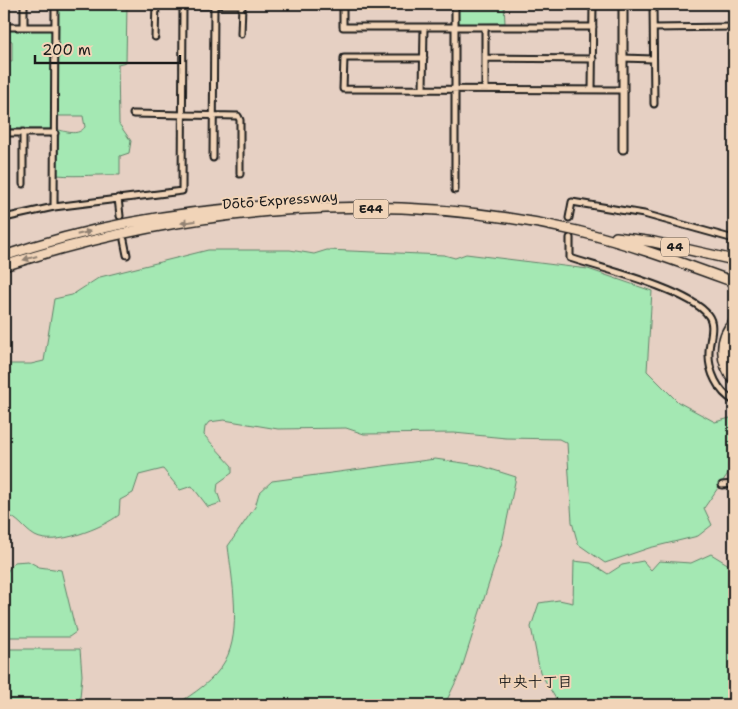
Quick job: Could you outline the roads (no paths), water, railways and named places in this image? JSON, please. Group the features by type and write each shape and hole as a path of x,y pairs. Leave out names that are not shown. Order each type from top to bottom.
{"highway":[{"name":"Dōtō Expressway","path":"4,256 67,237 125,223 188,213 289,204 373,203 450,207 559,223 616,237 734,276"},
{"name":"Dōtō Expressway","path":"4,266 70,246 181,223 289,211 414,209 492,216 575,231 656,254 734,282"},
{"name":"44","path":"616,237 654,242 734,260"},
{"path":"734,322 725,335 722,351 725,366 734,380"},
{"path":"734,333 729,352 734,369"}],"street":[{"path":"24,4 24,27"},
{"path":"54,207 55,4"},
{"path":"214,4 214,158"},
{"path":"343,4 343,27 593,27"},
{"path":"455,4 455,190"},
{"path":"592,90 593,4"},
{"path":"623,4 623,149"},
{"path":"654,4 654,104"},
{"path":"156,37 156,5 242,5 241,34"},
{"path":"4,218 54,207 182,191 184,5"},
{"path":"4,27 55,27"},
{"path":"423,89 424,27"},
{"path":"485,27 485,89"},
{"path":"654,28 734,28"},
{"path":"424,58 344,58 343,89 622,90"},
{"path":"485,58 593,59"},
{"path":"623,58 653,59"},
{"path":"134,114 238,116 240,120 240,174"},
{"path":"4,132 55,133"},
{"path":"23,132 23,184"},
{"path":"118,198 120,216"},
{"path":"569,218 572,202 644,214 734,239"},
{"path":"570,238 570,258 663,289 693,302 703,309 710,316 712,325 708,352 712,371 721,389 734,401"},
{"path":"124,240 127,255"},
{"path":"722,484 734,484"}],"district":[{"name":"中央十丁目","path":"535,682"}]}
